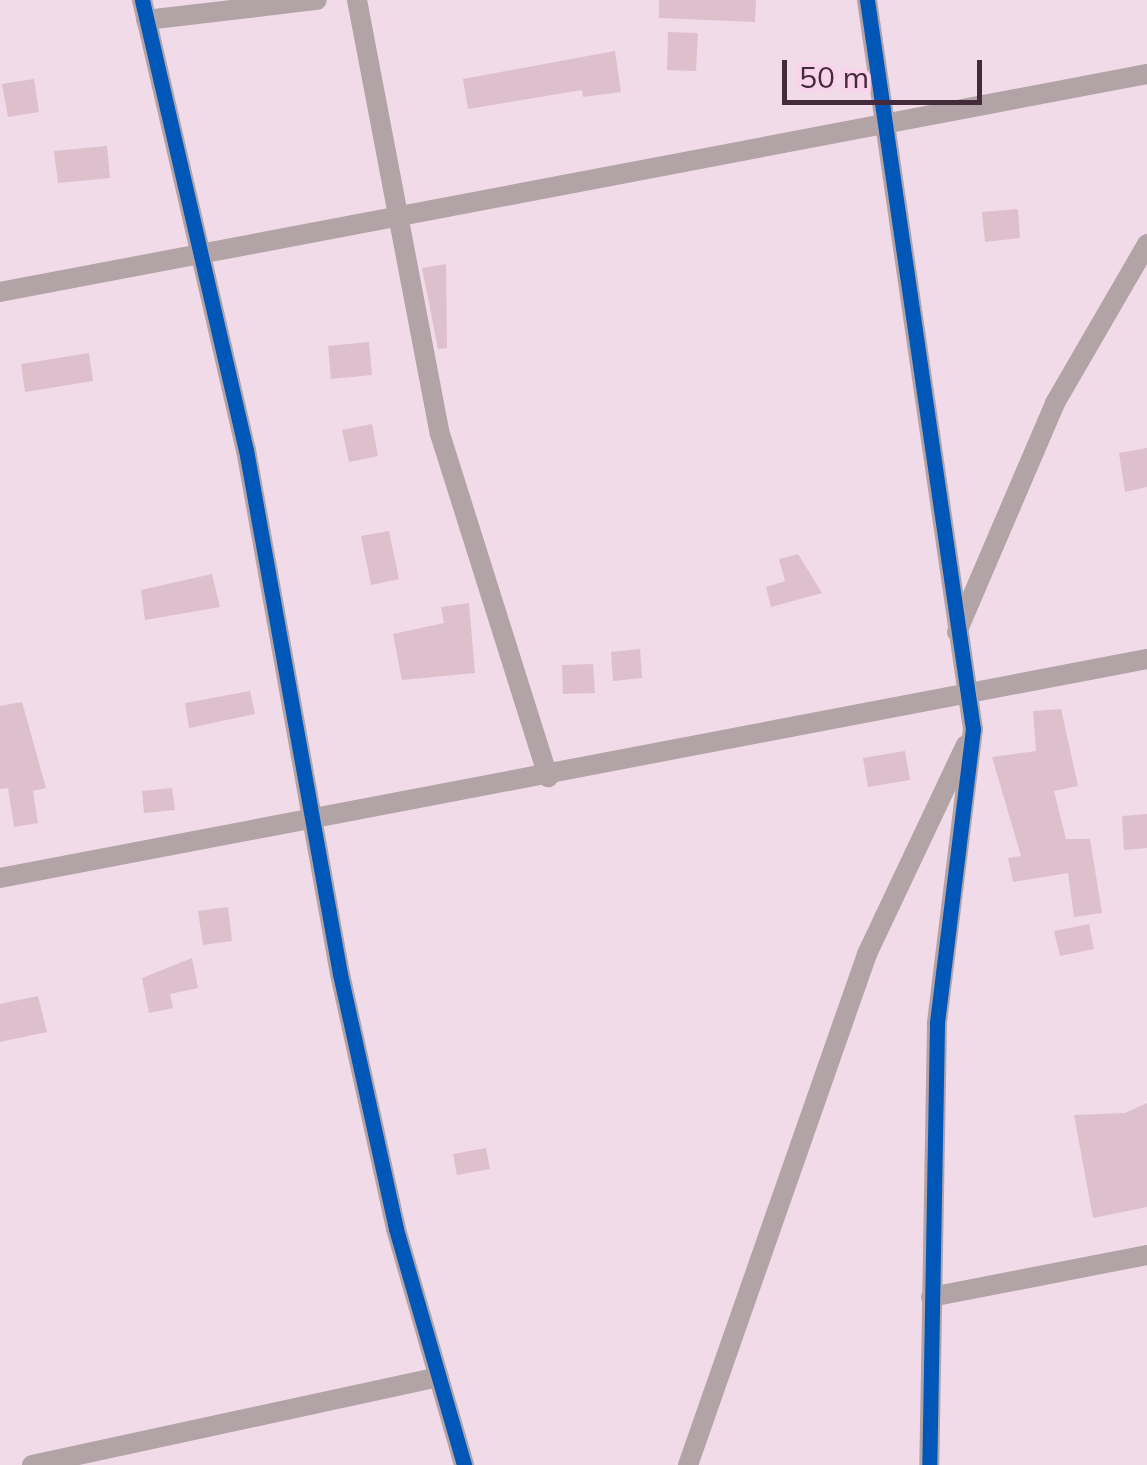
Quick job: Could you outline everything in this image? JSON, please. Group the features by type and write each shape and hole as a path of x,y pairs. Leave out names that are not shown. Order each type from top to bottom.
{"street":[{"path":"317,0 144,10 204,254 392,1211 464,1465"},
{"path":"358,0 440,434 548,777"},
{"path":"867,0 956,634 973,729 937,1024 929,1465"},
{"path":"0,292 1147,74"},
{"path":"956,634 1055,403 1147,244"},
{"path":"0,878 548,777 1147,659"},
{"path":"688,1465 867,954 973,729"},
{"path":"932,1297 1147,1255"},
{"path":"32,1465 439,1376"}],"building":[{"path":"659,0 756,0 755,22 659,18"},
{"path":"668,32 698,33 696,71 667,70"},
{"path":"615,51 621,92 583,97 582,90 468,109 463,79"},
{"path":"34,79 39,112 8,117 2,84"},
{"path":"107,146 110,178 58,183 54,151"},
{"path":"1018,209 1020,238 985,242 982,212"},
{"path":"446,264 447,348 438,349 422,268"},
{"path":"369,342 372,375 331,379 328,346"},
{"path":"89,353 93,381 25,392 21,364"},
{"path":"372,424 378,456 349,462 342,430"},
{"path":"1147,448 1147,487 1125,492 1119,453"},
{"path":"389,531 399,579 371,585 361,536"},
{"path":"798,554 822,593 771,607 766,587 785,581 779,559"},
{"path":"212,574 220,607 145,620 141,590"},
{"path":"469,603 475,673 402,680 393,634 444,623 441,607"},
{"path":"640,649 642,678 613,681 611,652"},
{"path":"593,664 595,693 563,694 562,665"},
{"path":"250,691 255,714 189,728 185,703"},
{"path":"22,702 46,788 33,791 38,823 14,827 8,788 0,789 0,706"},
{"path":"1061,709 1078,786 1054,791 1066,839 1090,839 1102,913 1074,917 1068,873 1013,882 1008,858 1021,856 992,757 1036,751 1033,711"},
{"path":"905,751 910,780 868,787 863,758"},
{"path":"172,788 175,810 144,813 142,791"},
{"path":"1147,814 1147,848 1124,850 1122,816"},
{"path":"228,907 232,941 203,945 198,911"},
{"path":"1089,924 1094,949 1060,956 1054,931"},
{"path":"192,958 198,988 170,994 173,1008 149,1013 142,978"},
{"path":"38,996 47,1032 0,1042 0,1004"},
{"path":"1147,1103 1147,1207 1093,1218 1074,1115 1125,1113"},
{"path":"486,1148 490,1169 457,1175 453,1154"}],"cycle path":[{"path":"142,0 246,450 340,974 396,1229 464,1465"},
{"path":"867,0 973,729 937,1024 929,1465"}]}
